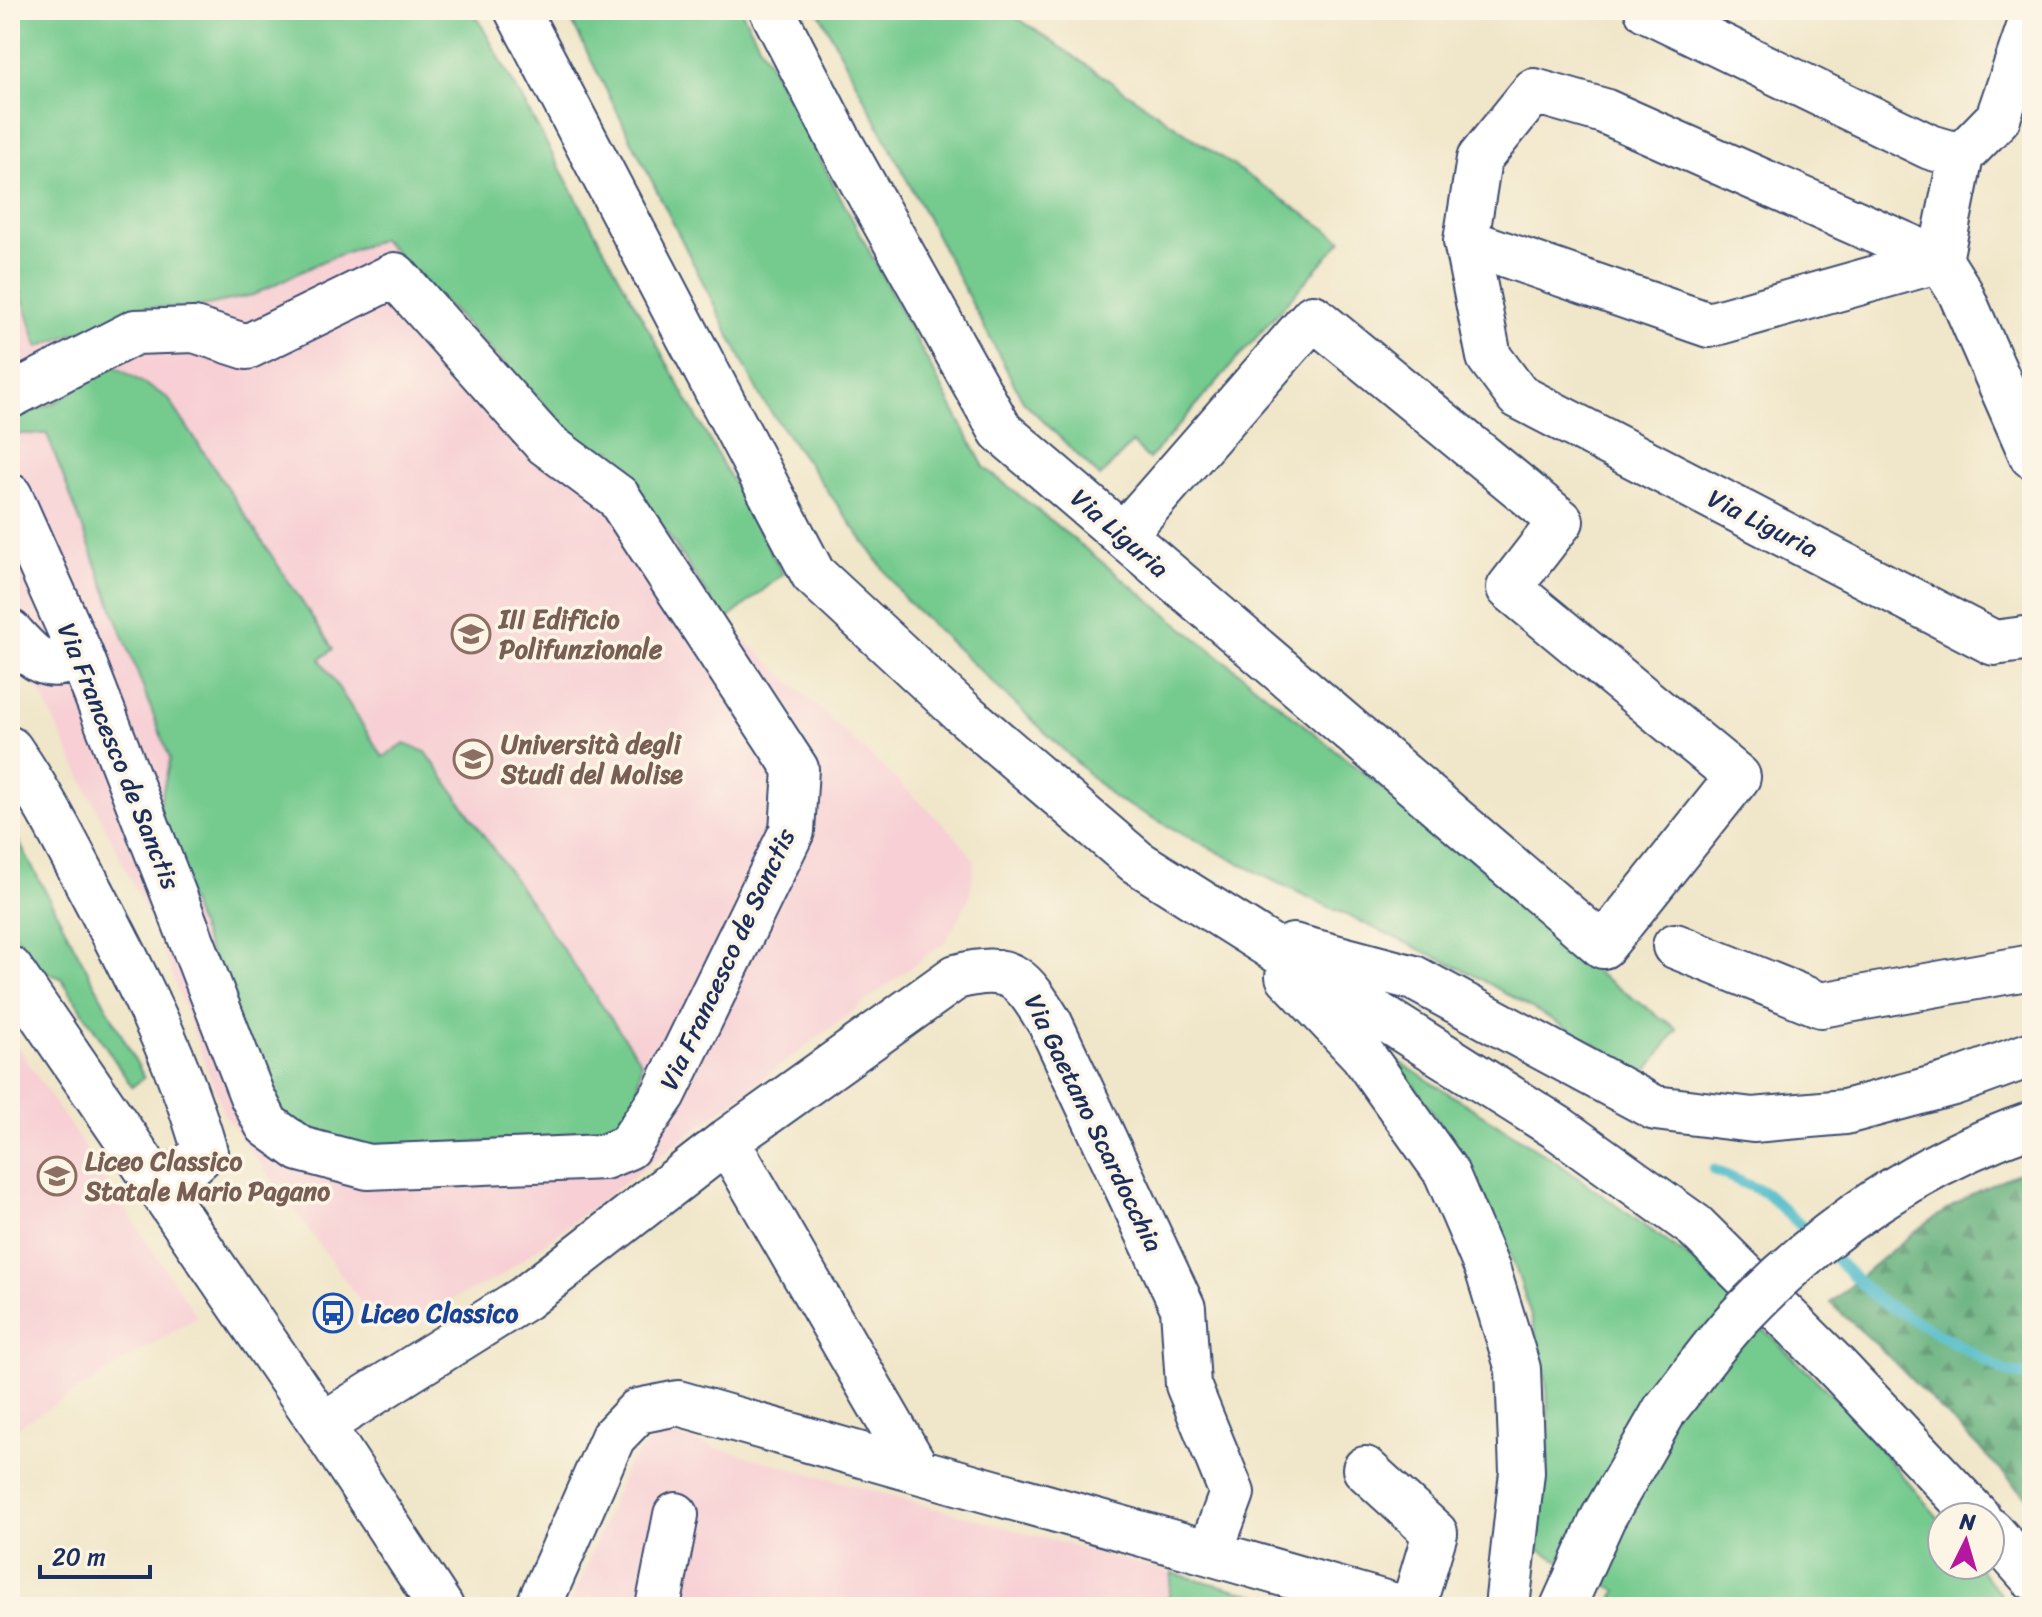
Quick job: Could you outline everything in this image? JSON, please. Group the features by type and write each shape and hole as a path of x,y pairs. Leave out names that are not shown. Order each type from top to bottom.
{"street":[{"path":"517,10 813,574 962,712 1137,862 1558,1128 1695,1226 1832,1362 1963,1501"},
{"name":"Via Liguria","path":"772,10 841,144 1001,431 1603,946 1738,777 1509,588 1561,521 1313,317 1123,535"},
{"path":"1647,10 1930,147 1961,156"},
{"path":"2032,19 1998,118 1961,156 1940,260 1960,292 2032,456"},
{"name":"Via Liguria","path":"1940,260 1851,224 1604,111 1534,91 1479,159 1466,241 1489,357 1518,396 1994,643 2032,638"},
{"path":"1466,241 1709,325 1940,260"},
{"name":"Via Francesco de Sanctis","path":"10,396 135,332 194,330 247,347 395,275 545,443 618,497 796,769 792,831 664,1094 628,1147 604,1157 368,1167 300,1149 267,1125 252,1096 80,653 10,496"},
{"path":"10,632 31,656 43,663 68,662 80,653"},
{"path":"10,749 38,789 140,984 192,1106 205,1152 162,1190"},
{"path":"1248,934 1414,978 1655,1108 1753,1120 1845,1112 1953,1083 2032,1054"},
{"path":"1248,934 1362,1054 1446,1172 1488,1271 1518,1369 1522,1472 1507,1607"},
{"path":"1675,946 1821,1005 2032,967"},
{"path":"10,969 322,1425 441,1607"},
{"name":"Via Gaetano Scardocchia","path":"322,1425 525,1298 727,1141 956,977 987,969 1024,982 1050,1023 1183,1308 1188,1385 1232,1493 1210,1553"},
{"path":"1563,1607 1603,1518 1665,1410 1741,1315 1809,1252 1884,1193 1983,1141 2032,1124"},
{"path":"727,1141 918,1471"},
{"path":"538,1607 613,1437 638,1411 678,1403 1399,1607"},
{"path":"1365,1469 1435,1533 1413,1607"},
{"path":"658,1607 676,1515"},
{"path":"2006,1548 2030,1574"}],"shaded area":[{"name":"Università degli Studi del Molise","path":"382,239 592,454 612,449 725,621 951,831 975,861 969,899 946,941 498,1278 383,1332 224,1114 155,930 37,686 10,655 10,257 38,347 146,307 189,309"},
{"name":"Liceo Classico Statale Mario Pagano","path":"10,1035 197,1317 10,1432"},
{"path":"659,1432 1172,1573 1167,1607 570,1607 626,1467"}],"green space":[{"path":"10,10 473,10 783,574 725,621 612,450 593,454 382,239 323,261 253,295 189,309 146,307 38,347 10,257"},
{"path":"566,10 741,10 984,467 1525,903 1596,972 1677,1029 1646,1073 1470,973 1274,881 1114,798 905,599 761,398"},
{"path":"818,10 1006,10 1342,240 1149,459 1132,443 1100,477 1023,401"},
{"path":"113,365 168,398 333,649 320,659 383,757 405,744 426,752 641,1062 636,1108 604,1136 373,1147 311,1136 267,1102 157,817 170,759 47,434 10,434 10,419 52,404"},
{"path":"10,825 144,1077 132,1087 61,978 38,969 10,926"},
{"path":"1393,1058 1552,1159 1691,1259 1843,1406 1926,1503 1926,1581 1990,1581 2010,1607 1610,1607 1617,1591 1537,1549 1546,1470 1548,1411 1544,1371 1526,1298 1498,1225 1480,1190 1417,1090"},
{"path":"2032,1168 2032,1502 1880,1348 1830,1303 1900,1243 1950,1208 1976,1192"},
{"path":"1172,1573 1302,1607 1167,1607"}],"waterway":[{"path":"1714,1170 1766,1193 1812,1236"},
{"path":"1827,1251 1877,1299 2006,1372 2032,1377"}],"place":[{"name":"III Edificio Polifunzionale","path":"471,634"},
{"name":"Università degli Studi del Molise","path":"473,759"},
{"name":"Liceo Classico Statale Mario Pagano","path":"57,1176"},
{"name":"Liceo Classico","path":"333,1313"}]}
